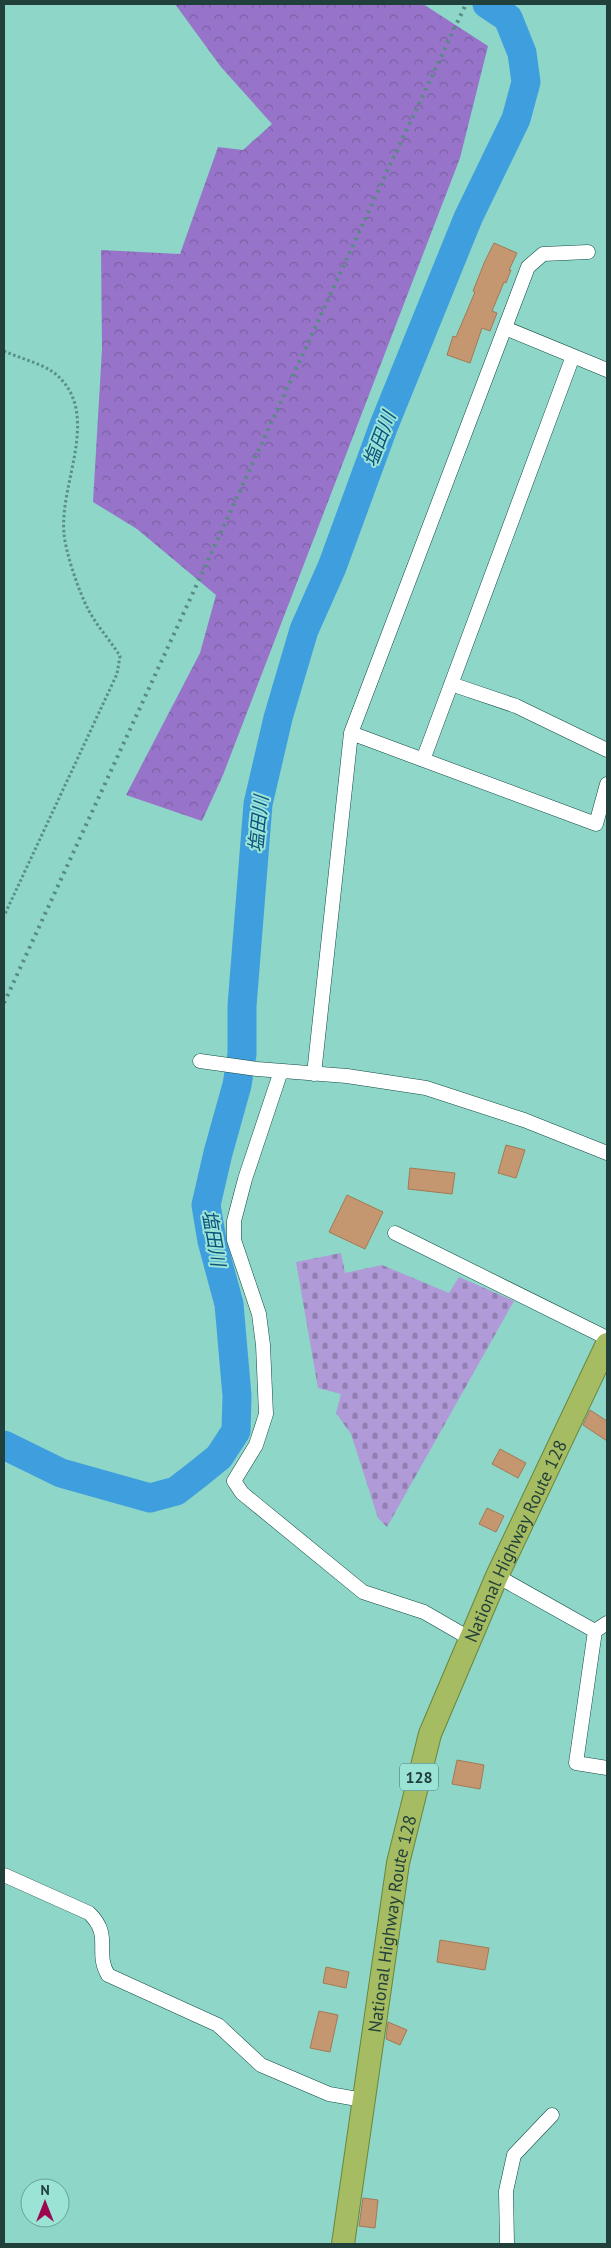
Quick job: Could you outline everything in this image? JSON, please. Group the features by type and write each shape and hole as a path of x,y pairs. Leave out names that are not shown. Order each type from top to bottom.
{"highway":[{"name":"National Highway Route 128","path":"343,2244 398,1863 430,1734 469,1638 497,1576 607,1344"}],"street":[{"path":"314,1074 351,733 528,267 543,254 588,252"},
{"path":"505,328 607,370"},
{"path":"423,760 573,356"},
{"path":"451,684 516,706 607,750"},
{"path":"351,733 596,824 607,784"},
{"path":"200,1061 257,1069 347,1076 426,1088 524,1120 607,1153"},
{"path":"281,1071 245,1178 234,1221 234,1240 259,1314 264,1346 266,1414 256,1445 234,1481 242,1493 363,1592 424,1612 469,1638"},
{"path":"395,1233 607,1338"},
{"path":"497,1576 595,1631"},
{"path":"607,1623 595,1631 576,1763 607,1768"},
{"path":"4,1875 89,1912 97,1920 102,1932 103,1962 108,1975 218,2025 261,2065 329,2094 363,2100"},
{"path":"507,2244 506,2191 514,2155 552,2115"}],"path":[{"path":"4,351 51,371 67,386 79,419 76,452 62,513 64,536 88,609 120,656 117,674 4,914"}],"green space":[{"path":"175,4 423,4 488,46 460,158 223,775 202,821 126,795 200,653 216,595 137,529 93,502 102,349 101,250 180,254 218,147 243,150 272,124 221,67"},
{"path":"341,1253 345,1273 382,1265 449,1293 459,1277 514,1301 387,1527 378,1518 351,1434 336,1413 341,1394 318,1388 296,1262"}],"building":[{"path":"494,243 517,253 509,270 511,270 506,283 504,282 492,311 497,313 490,331 482,328 470,363 447,355 453,336 456,337 475,292 473,291 485,261"},
{"path":"506,1145 525,1150 516,1178 498,1173"},
{"path":"410,1168 455,1173 452,1194 408,1189"},
{"path":"347,1195 383,1212 365,1249 329,1232"},
{"path":"590,1410 607,1421 607,1441 583,1425"},
{"path":"500,1449 526,1463 518,1478 492,1464"},
{"path":"487,1508 504,1516 496,1532 479,1524"},
{"path":"457,1760 484,1765 480,1789 452,1784"},
{"path":"440,1940 489,1948 485,1970 437,1962"},
{"path":"326,1967 349,1972 346,1988 323,1983"},
{"path":"319,2011 338,2015 330,2052 310,2048"},
{"path":"388,2022 407,2030 400,2045 386,2039"},
{"path":"363,2198 378,2200 375,2228 359,2226"}],"waterway":[{"name":"塩田川","path":"4,1445 61,1473 150,1498 176,1491 198,1474 219,1457 236,1431 237,1396 229,1304 212,1241 206,1205 237,1085 242,1054 242,1006 258,804 278,718 304,630 332,567 384,425 468,218 516,119 526,82 522,53 508,18 487,4"}],"railway":[{"path":"4,1003 466,4"}]}
